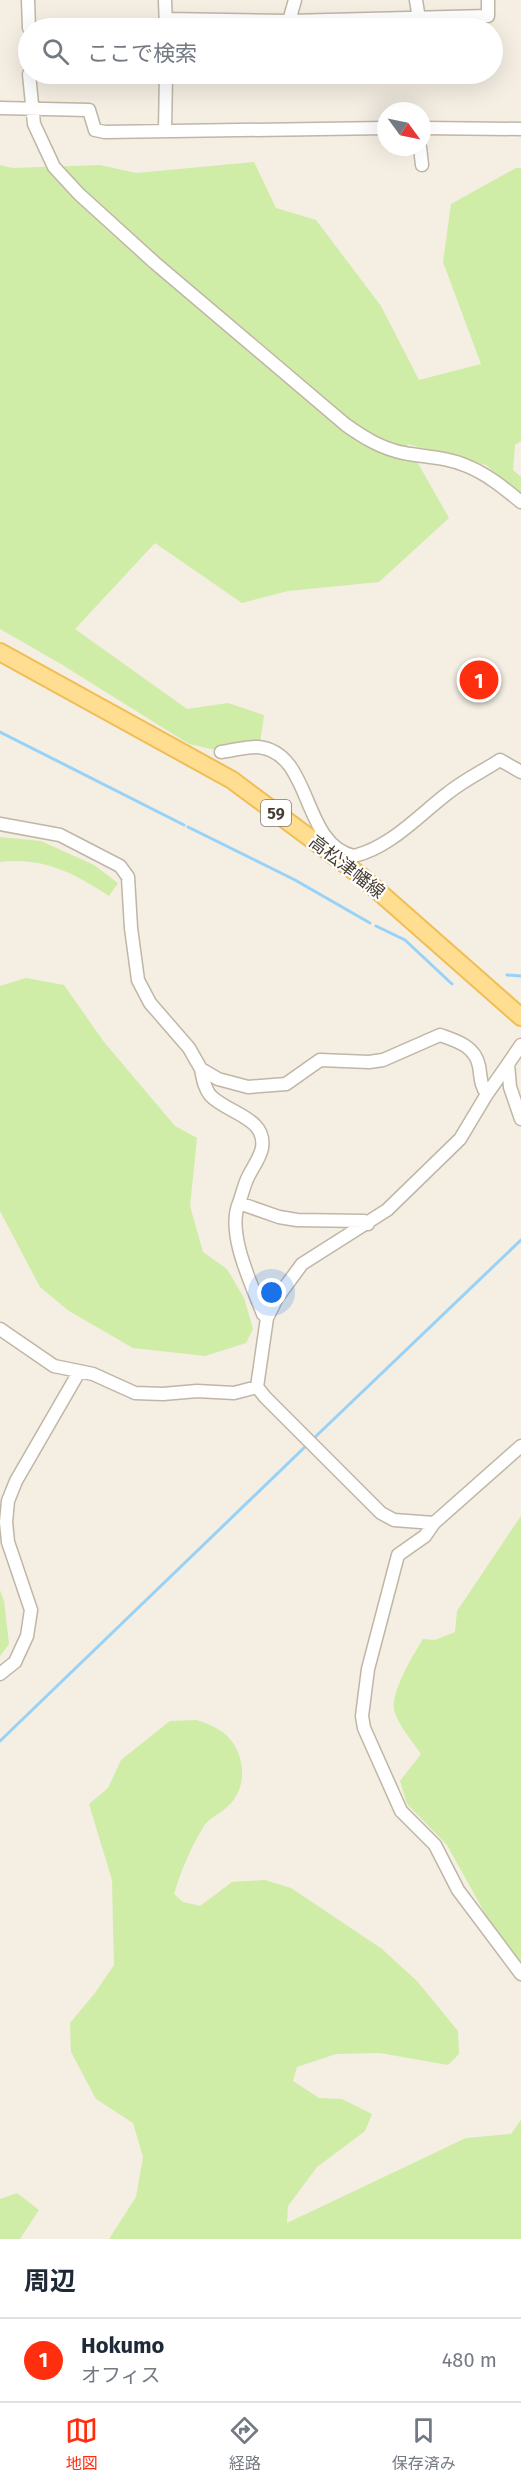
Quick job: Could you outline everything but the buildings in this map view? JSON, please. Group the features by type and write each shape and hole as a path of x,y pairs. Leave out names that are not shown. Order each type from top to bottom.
{"main road":[{"name":"高松津幡線","path":"0,652 232,780 361,876 521,1017"}],"street":[{"path":"28,0 29,18"},
{"path":"165,0 166,18"},
{"path":"290,18 295,0"},
{"path":"416,0 419,18"},
{"path":"442,18 488,16 488,0"},
{"path":"30,84 34,124 54,167 79,194 155,263 346,425 384,447 401,453 448,460 467,466 487,476 521,502"},
{"path":"165,130 166,84"},
{"path":"0,108 31,107 41,111 89,110 95,130 105,132 377,128"},
{"path":"431,128 521,129"},
{"path":"421,156 422,165"},
{"path":"221,753 257,747 282,758 291,767 323,833 334,845 348,855 354,856 370,851 394,836 449,792 500,760 521,772"},
{"path":"304,834 315,819"},
{"path":"0,824 60,834 120,867 128,877 138,980 150,1003 189,1048 201,1069 204,1086 211,1096 223,1106 254,1123 261,1134 263,1144 261,1153 234,1213 240,1254 263,1314 267,1318"},
{"path":"201,1069 237,1085 248,1087 286,1084 320,1060 369,1062 383,1060 440,1035 460,1042 474,1052 479,1064 481,1086 487,1094"},
{"path":"257,1387 267,1318 277,1298 302,1264 387,1210 460,1139 487,1094 521,1045"},
{"path":"508,1064 510,1087 521,1119"},
{"path":"239,1203 297,1220 364,1221 368,1224"},
{"path":"0,1329 54,1366 93,1374 135,1392 234,1393 257,1387"},
{"path":"0,1674 15,1662 27,1636 31,1610 8,1542 6,1522 8,1501 16,1481 79,1372"},
{"path":"257,1387 381,1513 394,1520 434,1523"},
{"path":"521,1446 434,1523 425,1536 398,1555 368,1669 362,1716 364,1728 401,1811 435,1845 458,1890 521,1974"}],"green space":[{"path":"254,162 276,208 316,220 381,306 419,380 481,364 443,262 451,204 516,168 521,168 521,441 515,445 513,470 521,477 521,495 486,465 407,444 449,518 379,582 288,591 242,603 155,543 75,629 187,709 228,703 264,715 260,743 220,751 189,744 61,664 0,629 0,165 13,168 100,165 136,173"},
{"path":"0,837 41,841 94,865 118,883 109,896 58,868 30,862 0,862"},
{"path":"26,978 64,985 104,1042 175,1126 197,1138 190,1206 203,1252 227,1269 244,1298 253,1329 246,1343 205,1356 133,1348 69,1311 40,1287 0,1211 0,986"},
{"path":"521,1516 521,1962 492,1926 447,1845 407,1804 400,1781 421,1754 406,1734 395,1713 394,1706 398,1686 423,1639 435,1640 455,1632 457,1611"},
{"path":"0,1590 4,1601 9,1644 0,1656"},
{"path":"197,1720 223,1732 235,1746 241,1763 241,1781 235,1798 204,1826 187,1859 174,1894 183,1902 200,1906 232,1882 265,1880 291,1888 382,1949 417,1981 458,2031 459,2054 448,2065 380,2053 336,2054 297,2067 293,2081 319,2098 342,2099 372,2114 365,2131 317,2167 288,2206 287,2223 466,2138 511,2134 521,2120 521,2239 109,2239 136,2197 143,2157 133,2123 96,2099 71,2052 70,2023 114,1965 112,1880 89,1804 108,1788 121,1760 170,1721"},
{"path":"17,2193 39,2210 20,2239 0,2239 0,2199"}],"waterway":[{"path":"0,732 184,825"},
{"path":"188,827 295,880 370,923"},
{"path":"376,926 405,940 452,984"},
{"path":"507,975 521,976"},
{"path":"312,1440 521,1240"},
{"path":"0,1741 307,1445"}],"place":[{"name":"Hokumo","path":"479,680"}]}
